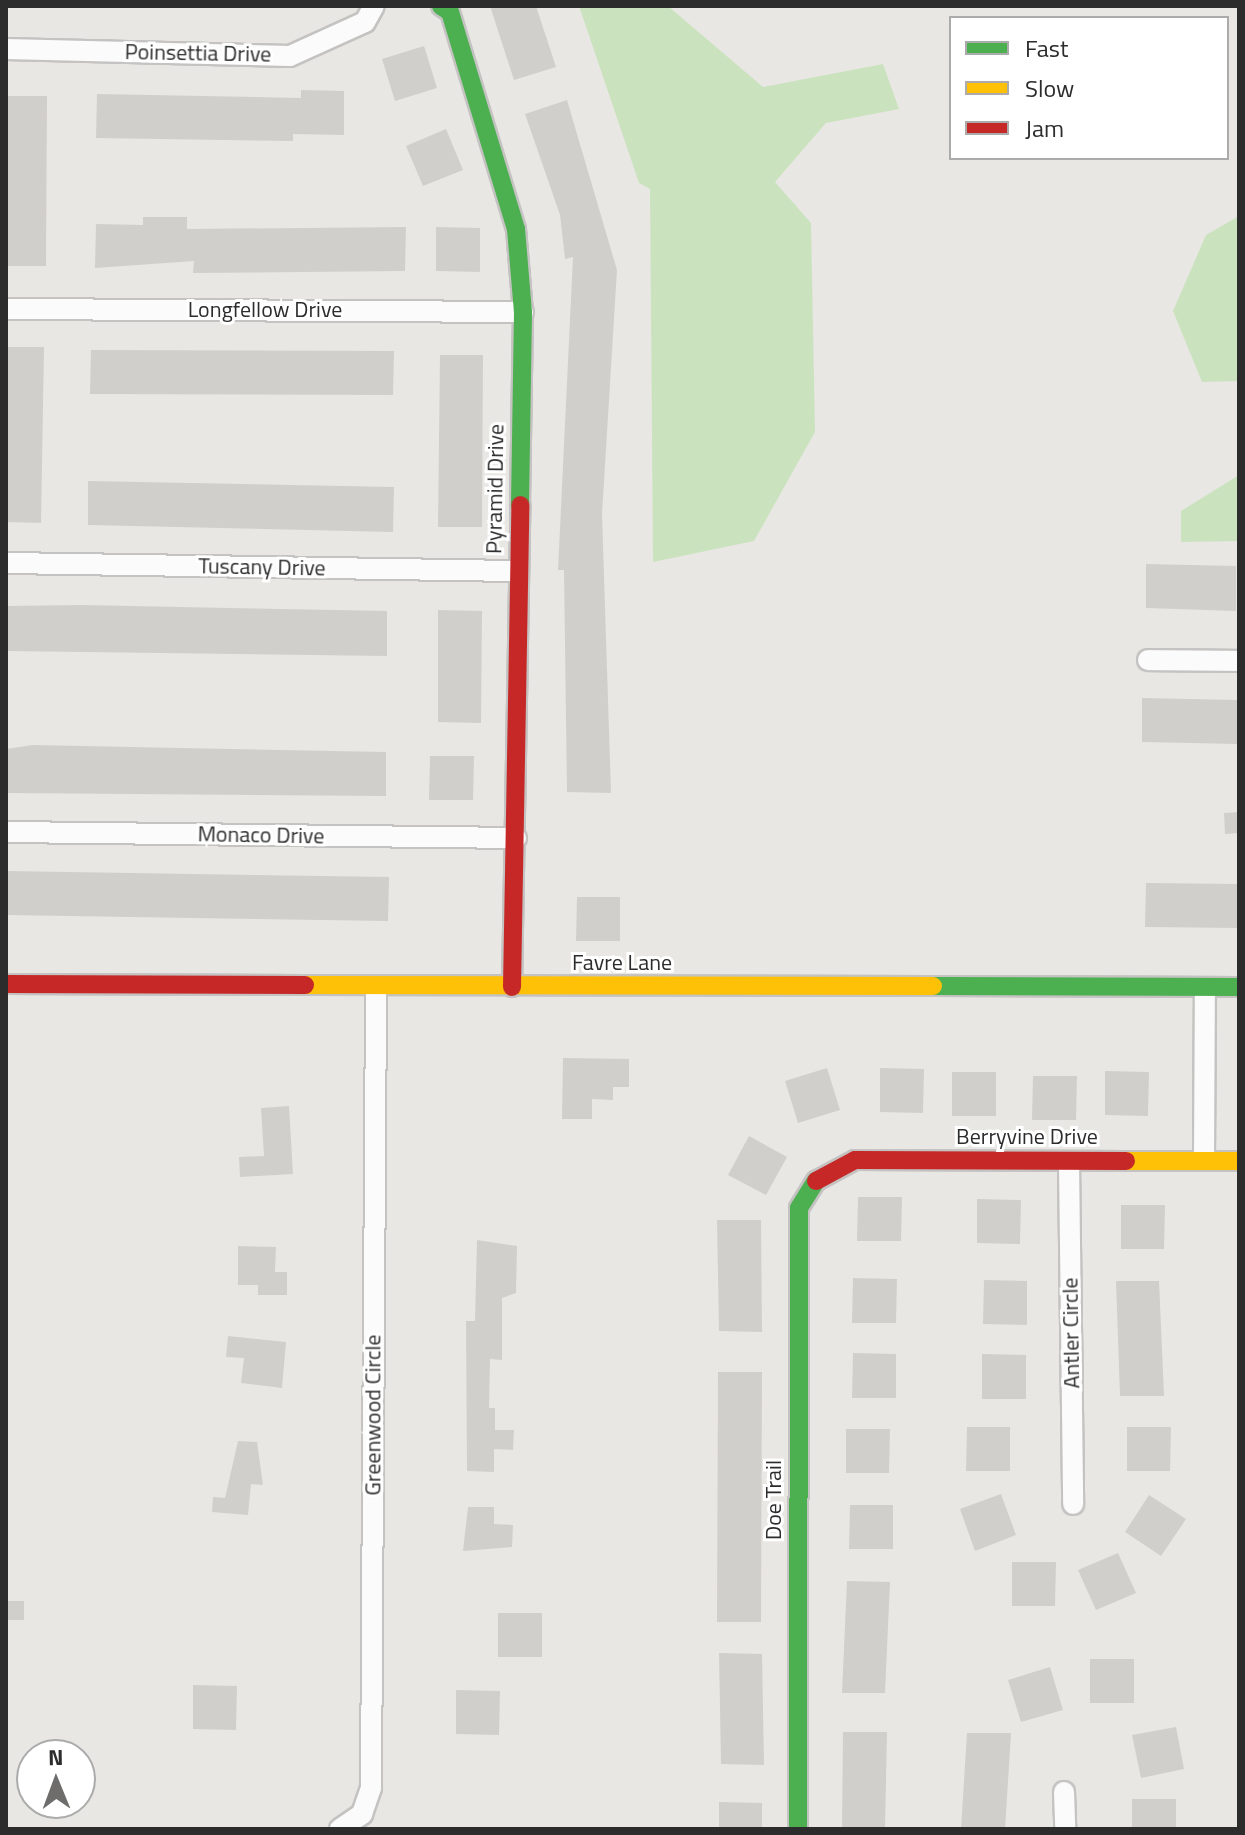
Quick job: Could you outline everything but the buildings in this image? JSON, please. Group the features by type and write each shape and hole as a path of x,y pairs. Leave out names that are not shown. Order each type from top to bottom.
{"street":[{"name":"Poinsettia Drive","path":"6,49 290,56 365,22 374,6"},
{"name":"Pyramid Drive","path":"441,6 450,12 516,229 523,312 512,987"},
{"name":"Longfellow Drive","path":"6,309 523,312"},
{"name":"Tuscany Drive","path":"6,563 517,571"},
{"path":"1148,660 1239,661"},
{"name":"Monaco Drive","path":"6,832 516,838"},
{"name":"Favre Lane","path":"6,984 376,989 1239,987"},
{"path":"1204,1160 1205,988"},
{"name":"Greenwood Circle","path":"340,1829 362,1814 371,1788 376,989"},
{"name":"Berryvine Drive","path":"819,1176 855,1160 1239,1161"},
{"name":"Antler Circle","path":"1069,1162 1073,1504"},
{"name":"Doe Trail","path":"798,1829 799,1208 819,1176"},
{"path":"1064,1792 1065,1829"}],"green space":[{"path":"579,6 668,6 763,87 883,64 899,109 826,123 775,182 811,223 815,432 754,541 653,562 650,189 639,183"},
{"path":"1239,216 1239,381 1202,382 1173,311 1206,235"},
{"path":"1239,475 1239,541 1181,542 1181,511"}],"traffic: fast":[{"path":"441,6 450,12 516,229 523,312 520,505"},
{"path":"933,986 1239,987"},
{"path":"798,1829 799,1208 816,1181"}],"traffic: slow":[{"path":"305,985 933,986"},
{"path":"1126,1161 1239,1161"}],"traffic: jam":[{"path":"512,987 520,505"},
{"path":"6,984 305,985"},
{"path":"816,1181 855,1160 1126,1161"}]}
